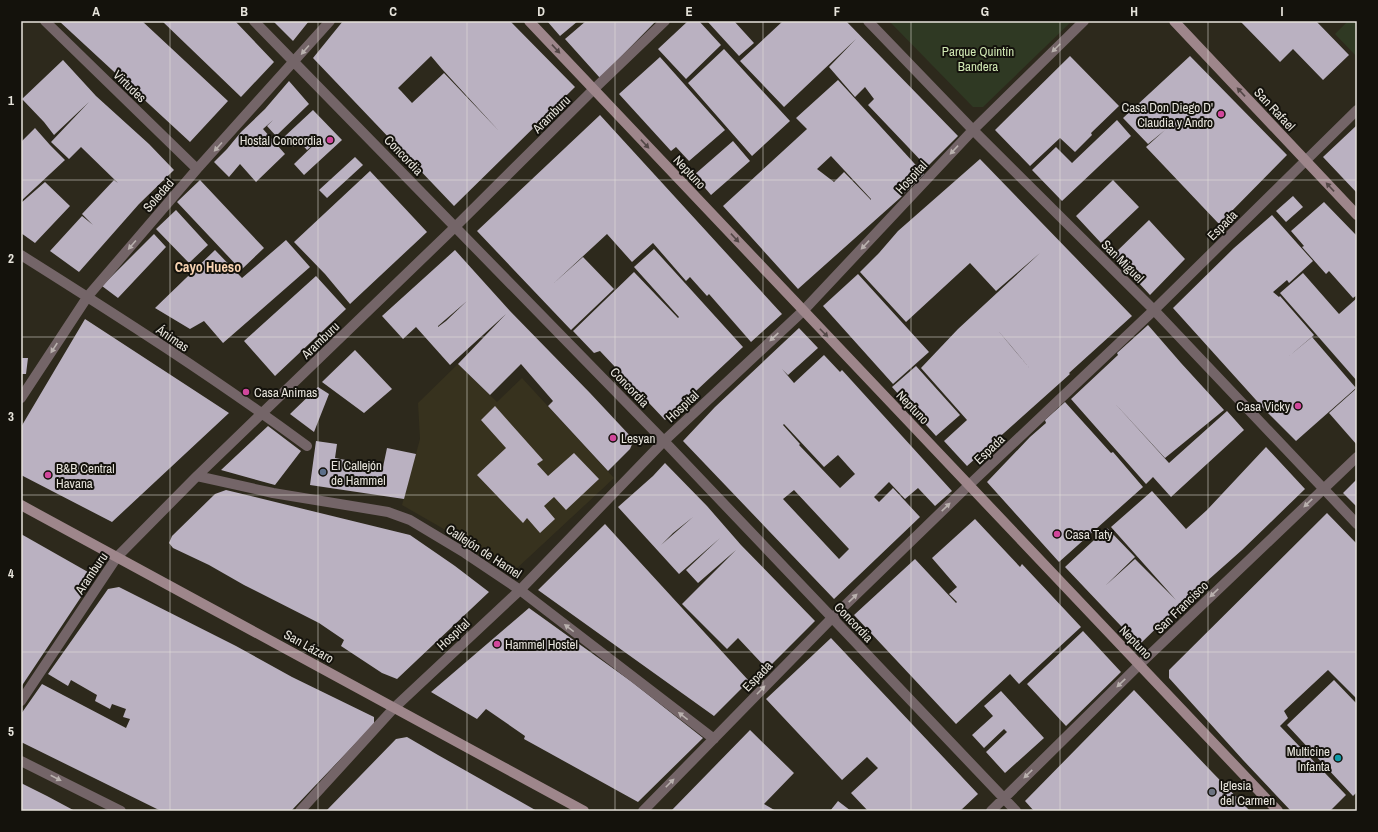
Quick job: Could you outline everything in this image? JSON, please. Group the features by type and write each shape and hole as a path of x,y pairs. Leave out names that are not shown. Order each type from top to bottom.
{"street":[{"name":"Virtudes","path":"44,21 197,170"},
{"name":"Concordia","path":"254,21 664,441 1016,811"},
{"name":"Soledad","path":"21,398 88,296 197,170 330,21"},
{"name":"Neptuno","path":"529,21 1278,811"},
{"name":"Aramburu","path":"21,701 117,557 197,476 456,227 665,21"},
{"name":"San Miguel","path":"868,21 974,130 1154,310 1357,524"},
{"name":"Hospital","path":"300,811 394,708 520,590 664,441 803,310 974,130 1084,21"},
{"name":"San Rafael","path":"1174,21 1357,215"},
{"name":"Espada","path":"643,811 832,618 969,485 1154,310 1357,110"},
{"name":"Ánimas","path":"21,255 88,296 262,413 307,446"},
{"name":"San Francisco","path":"991,811 1140,664 1357,457"},
{"name":"Callejón de Hamel","path":"197,476 273,493 388,512 410,520 435,534 520,590 714,739"},
{"name":"San Lázaro","path":"21,505 584,811"},
{"path":"21,761 121,811"}],"shaded area":[{"path":"458,364 497,402 522,378 614,478 515,570 402,505 420,439 418,403"}],"green space":[{"name":"Parque Quintín Bandera","path":"889,21 1072,21 983,107 973,107"},
{"path":"1348,21 1357,21 1357,57 1335,34"}],"building":[{"path":"59,21 142,21 228,101 190,142"},
{"path":"162,21 235,21 274,62 241,97"},
{"path":"273,21 309,21 293,41"},
{"path":"343,21 510,21 575,87 454,206 313,58","holes":["431,56 499,131 444,73 412,103 398,88"]},
{"path":"547,21 578,21 560,36"},
{"path":"586,21 656,21 600,78 565,39"},
{"path":"688,21 699,21 721,45 686,79 658,49"},
{"path":"707,21 734,21 754,43 739,56"},
{"path":"783,21 846,21 958,136 927,167 868,105 874,99 865,87 855,97 829,67 856,39 784,107 740,61"},
{"path":"1240,21 1316,21 1349,55 1323,80 1293,49 1280,62"},
{"path":"724,49 790,121 752,156 688,83"},
{"path":"1070,56 1119,106 1091,133 1092,135 1075,152 1060,138 1030,166 995,130"},
{"path":"1190,56 1287,155 1219,224 1146,147 1165,130 1148,144 1123,118"},
{"path":"660,57 725,130 689,161 676,147 671,151 619,94"},
{"path":"63,60 96,96 149,144 174,170 139,204 79,272 50,251 82,216 93,225 82,214 114,180 118,183 81,147 69,159 51,142 89,102 54,135 22,99"},
{"path":"838,80 924,174 900,198 798,289 723,206 807,129 796,118","holes":["831,156 871,199 844,172 834,182 817,169"]},
{"path":"289,81 309,104 276,136 267,126 273,120 263,129 285,154 256,182 240,164 229,177 214,162 241,132 265,109"},
{"path":"313,110 342,140 304,175 294,164 322,137 307,150 299,141 293,147 284,137"},
{"path":"600,115 782,314 751,342 709,294 707,296 690,277 686,281 653,243 632,262 607,234 554,283 583,257 614,289 571,330 477,231"},
{"path":"1117,120 1131,136 1062,201 1032,170 1056,147 1072,163"},
{"path":"1357,125 1357,193 1323,157"},
{"path":"35,128 65,160 21,201 21,142"},
{"path":"733,141 750,161 711,195 694,175"},
{"path":"355,157 363,165 327,198 319,190"},
{"path":"980,159 1132,316 1069,373 1070,374 967,466 944,441 967,420 921,368 958,329 1040,253 996,291 970,263 906,322 860,272 898,231"},
{"path":"370,171 427,232 350,304 325,274 294,242"},
{"path":"200,180 264,248 241,270 177,202"},
{"path":"1113,180 1139,207 1101,243 1076,216"},
{"path":"45,182 70,206 35,243 21,233 21,203"},
{"path":"1293,196 1303,207 1286,222 1276,211"},
{"path":"1324,202 1357,236 1357,295 1353,298 1329,271 1326,274 1302,247 1304,246 1291,231"},
{"path":"176,210 208,245 189,263 156,229"},
{"path":"1272,215 1313,261 1289,283 1287,280 1273,292 1279,297 1280,296 1314,335 1288,357 1312,337 1356,388 1296,441 1265,410 1173,308 1234,248"},
{"path":"1149,220 1185,259 1150,295 1113,255"},
{"path":"154,234 166,247 118,298 102,286"},
{"path":"286,240 310,267 223,343 204,321 190,329 155,308 215,250 242,278"},
{"path":"654,249 743,347 665,420 600,351 594,353 573,331 634,272 678,318 679,317 634,267"},
{"path":"455,250 510,311 634,440 630,449 608,471 548,406 553,401 521,364 490,395 458,364 506,314 450,365 416,327 403,339 382,316","holes":["467,301 446,321 438,327"]},
{"path":"1303,273 1339,314 1357,298 1357,381 1280,293"},
{"path":"858,274 929,352 893,384 823,306"},
{"path":"316,276 346,309 275,376 244,341"},
{"path":"85,319 229,413 112,522 21,475 21,427"},
{"path":"1148,325 1224,410 1165,458 1110,398 1169,463 1227,411 1244,430 1171,497 1153,477 1146,484 1071,399 1118,355 1117,353"},
{"path":"799,328 818,348 788,375 782,369 794,383 824,355 840,372 842,370 952,491 935,506 918,488 905,499 889,482 874,497 879,502 893,488 920,517 834,599 683,441 715,407","holes":["784,424 824,467 838,455 855,474 840,488 799,445 800,444 783,425","794,490 849,549 839,559 783,499"]},
{"path":"355,350 392,389 364,413 322,382"},
{"path":"21,358 28,358 26,374 21,374"},
{"path":"916,366 960,415 936,436 892,387"},
{"path":"318,387 329,394 314,432 290,414"},
{"path":"1357,388 1357,445 1329,413"},
{"path":"1065,402 1111,453 1113,452 1143,487 1059,562 987,482 1030,437 1046,423 1045,420"},
{"path":"495,406 543,460 537,464 548,476 574,453 599,479 566,510 554,497 544,506 555,519 540,533 527,518 523,523 477,475 506,448 481,420"},
{"path":"268,426 301,451 275,485 221,470"},
{"path":"316,441 337,444 335,458 383,467 387,448 416,454 404,499 310,485"},
{"path":"1266,447 1305,489 1242,550 1180,605 1139,645 1065,567 1107,528 1135,557 1105,586 1135,559 1176,600 1111,527 1152,491 1186,529 1207,510"},
{"path":"665,463 707,506 741,545 815,621 767,669 738,638 727,649 682,604 736,550 698,583 686,570 720,538 679,574 618,507 653,476","holes":["693,517 661,545 673,533"]},
{"path":"1357,479 1357,507 1343,493"},
{"path":"226,490 410,535 489,592 397,679 382,673 341,646 344,640 319,623 244,585 209,565 173,548 169,543 172,536 215,494"},
{"path":"1327,513 1357,544 1357,699 1328,670 1284,711 1288,718 1280,726 1346,795 1330,811 1291,811 1169,678 1169,670"},
{"path":"975,519 1020,567 1022,564 1081,627 1019,684 1010,674 956,724 854,615 915,559 956,603 957,602 949,594 957,587 932,558"},
{"path":"605,524 749,681 714,716 538,590"},
{"path":"21,534 95,576 21,687"},
{"path":"119,587 236,646 292,677 374,717 374,724 291,811 161,811 21,742 21,714 42,684 126,728 130,719 123,717 126,709 112,704 110,709 95,701 97,695 71,680 68,686 48,674 108,589"},
{"path":"529,608 632,682 703,738 638,802 524,739 525,736 486,709 477,719 431,692"},
{"path":"1083,631 1121,672 1066,726 1027,684"},
{"path":"831,638 978,794 960,811 868,811 851,793 878,768 867,757 842,780 766,699"},
{"name":"Multicine Infanta","path":"1334,680 1357,704 1357,792 1353,796 1287,725"},
{"path":"1134,690 1250,811 1034,811 1025,801"},
{"path":"1001,691 1044,738 1005,773 986,752 1007,732 1004,729 984,748 972,735 993,716 984,706"},
{"path":"750,730 794,773 764,804 776,811 671,811"},
{"path":"407,737 537,811 326,811 396,739"},
{"path":"21,783 47,796 75,811 21,811"},
{"path":"838,801 851,811 830,811"}],"place":[{"name":"Casa Don Diego D' Claudia y Andro","path":"1221,114"},
{"name":"Hostal Concordia","path":"330,140"},
{"name":"Casa Animas","path":"246,392"},
{"name":"Casa Vicky","path":"1298,406"},
{"name":"Lesyan","path":"613,438"},
{"name":"El Callejón de Hammel","path":"323,472"},
{"name":"B&B Central Havana","path":"48,475"},
{"name":"Casa Taty","path":"1057,534"},
{"name":"Hammel Hostel","path":"497,644"},
{"name":"Multicine Infanta","path":"1338,758"},
{"name":"Iglesia del Carmen","path":"1212,792"}],"district":[{"name":"Cayo Hueso","path":"208,267"}]}
